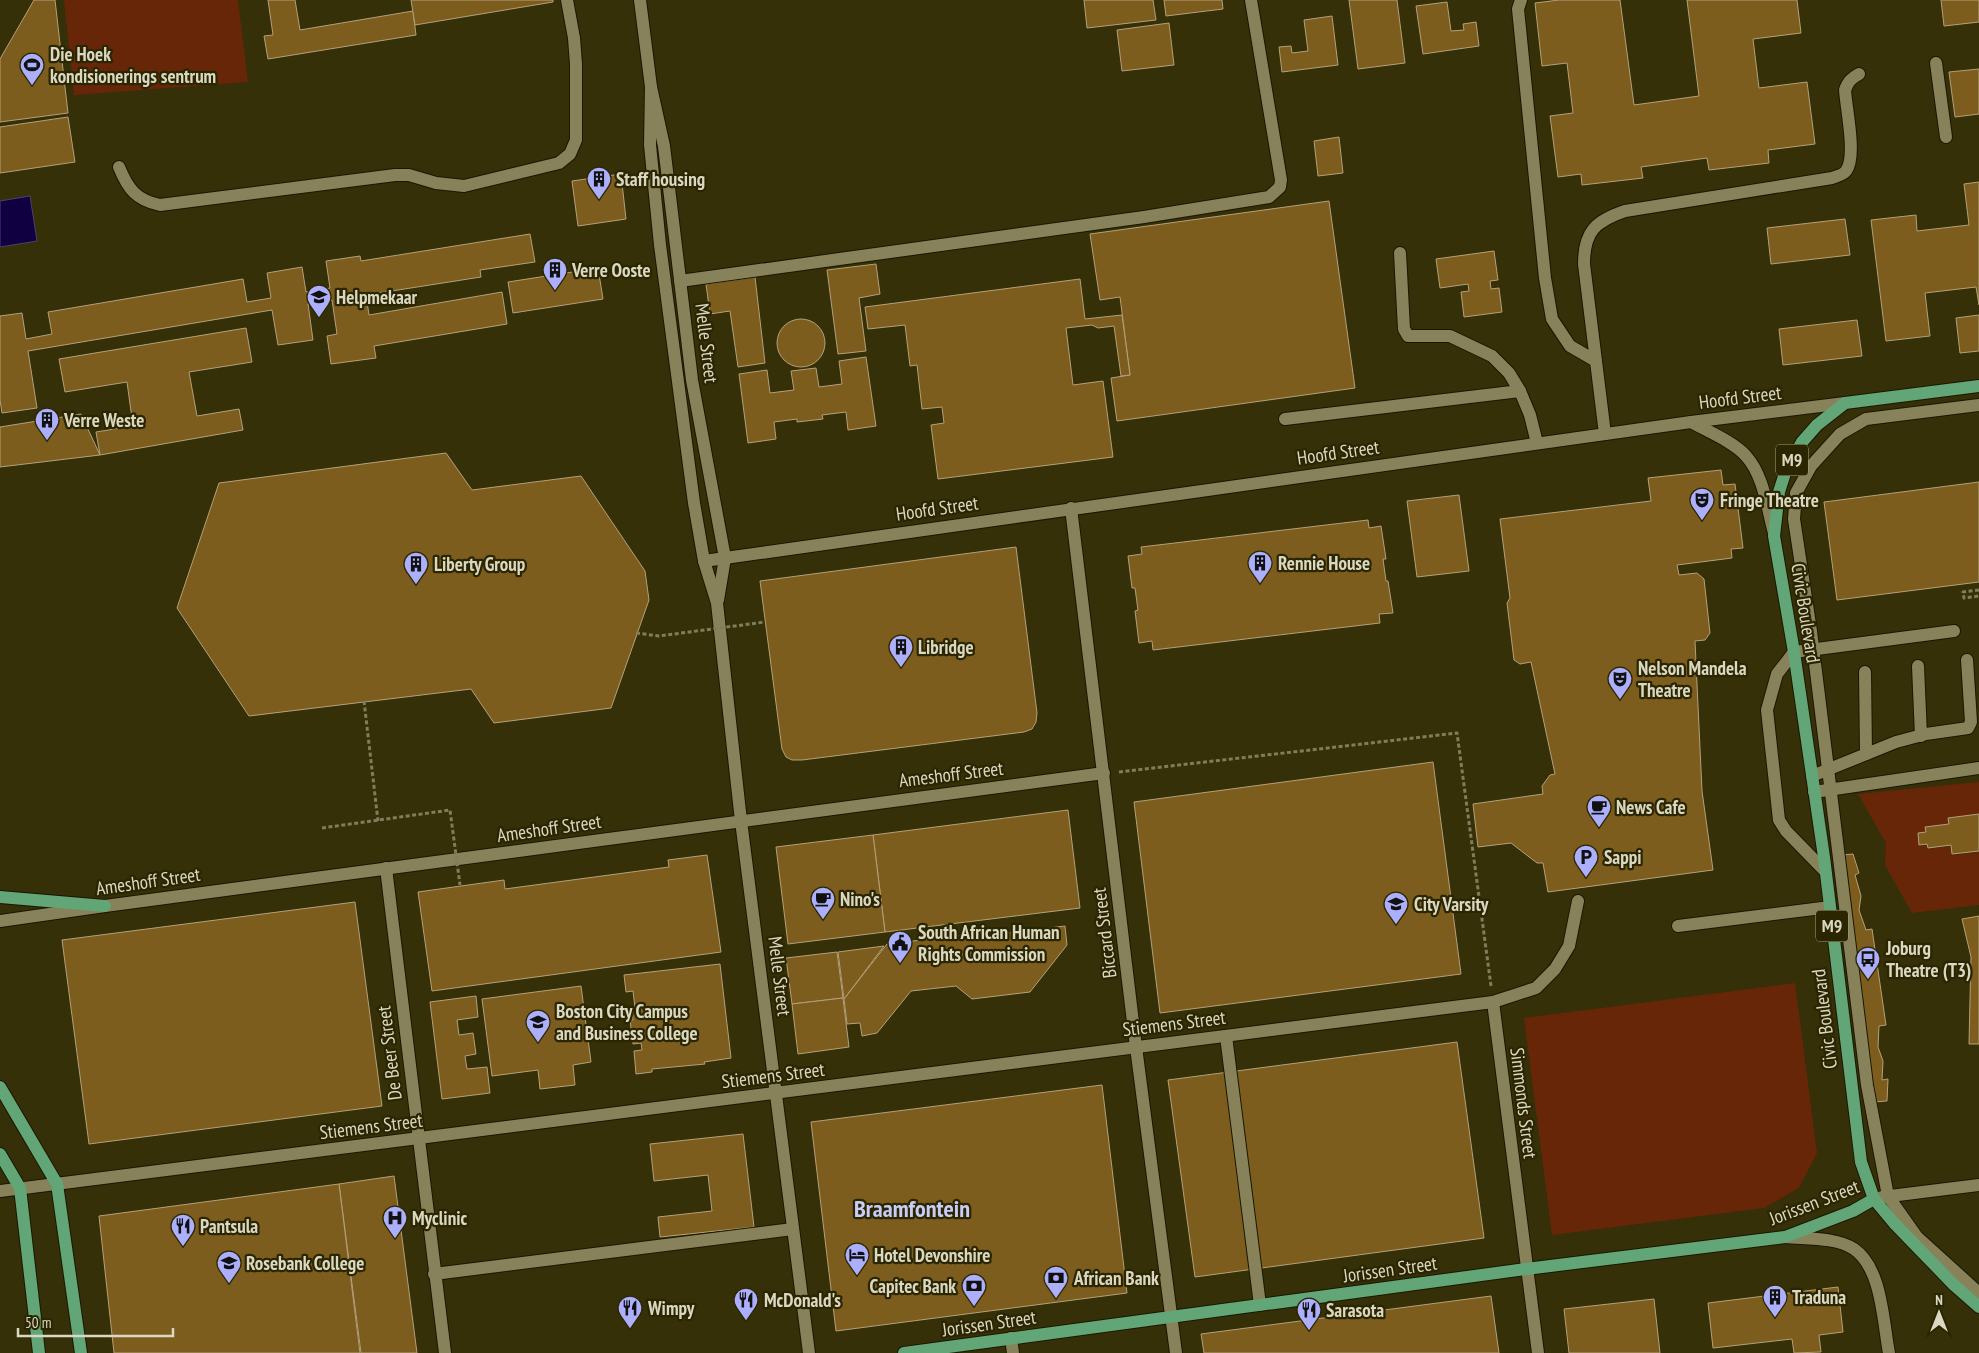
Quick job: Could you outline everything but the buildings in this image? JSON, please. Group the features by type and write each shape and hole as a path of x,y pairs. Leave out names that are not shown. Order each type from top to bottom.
{"main road":[{"name":"Hoofd Street","path":"1846,403 1979,386"},
{"name":"Civic Boulevard","path":"1846,403 1817,425 1786,470 1779,492 1774,536 1794,652 1812,776 1861,1162 1874,1199 1894,1223 1954,1285 1979,1307"},
{"path":"0,897 105,906"},
{"path":"0,1087 57,1184 81,1353"},
{"path":"0,1154 20,1188 39,1353"},
{"name":"Jorissen Street","path":"904,1353 1526,1269 1785,1237 1853,1211 1874,1199"}],"street":[{"path":"119,167 124,180 137,196 147,202 160,205 394,175 409,175 436,183 464,186 559,163 570,154 576,140 576,64 574,38 566,0"},
{"name":"Melle Street","path":"640,0 651,87 664,146 692,380 725,558 717,603"},
{"path":"680,281 1144,217 1269,197 1280,187 1281,180 1251,0"},
{"path":"1521,0 1518,9 1527,115 1545,278 1552,319 1570,346 1596,361"},
{"path":"1936,63 1946,136"},
{"path":"1605,434 1584,264 1584,248 1591,232 1606,219 1625,210 1832,178 1842,174 1847,170 1851,156 1847,83 1859,74"},
{"name":"Melle Street","path":"651,87 650,145 660,246 694,504 704,561 717,603 741,821 809,1353"},
{"path":"1400,253 1404,329 1408,336 1450,336 1492,356 1509,373 1520,391 1530,415 1537,443"},
{"path":"1285,419 1520,391"},
{"name":"Hoofd Street","path":"704,561 1537,443 1846,403"},
{"path":"1979,405 1866,419 1840,434 1811,466 1796,493 1794,519 1813,650 1867,1085 1888,1196 1917,1237 1979,1293"},
{"name":"Civic Boulevard","path":"1691,422 1737,448 1747,457 1761,484 1774,536"},
{"name":"Biccard Street","path":"1071,508 1136,1047 1176,1353"},
{"path":"1825,871 1786,831 1779,820 1767,710 1778,674 1794,652 1954,631"},
{"path":"1812,776 1896,742 1962,730 1970,726 1967,660"},
{"path":"1918,666 1921,736"},
{"path":"1865,672 1866,754"},
{"path":"1814,792 1830,788 1979,768"},
{"name":"Ameshoff Street","path":"0,921 386,868 1104,774"},
{"name":"De Beer Street","path":"386,868 445,1353"},
{"path":"1493,1002 1536,988 1555,969 1569,946 1578,900"},
{"path":"1678,926 1830,907"},
{"name":"Stiemens Street","path":"0,1191 1493,1002"},
{"name":"Simmonds Street","path":"1493,1002 1538,1353"},
{"path":"1226,1036 1260,1305"},
{"path":"1874,1199 1979,1185"},
{"path":"434,1274 793,1229"},
{"path":"1785,1237 1832,1241 1853,1248 1867,1261 1876,1279 1889,1353"},
{"path":"1011,1338 1013,1353"}],"path":[{"path":"1979,590 1963,592 1964,598 1979,596"},
{"path":"636,633 660,636 765,622"},
{"path":"364,702 378,821"},
{"path":"1104,774 1457,733 1493,1002"},
{"path":"322,828 450,810 460,885"}],"shaded area":[{"path":"64,0 238,0 248,82 74,95"},
{"path":"30,196 37,241 0,247 0,201"},
{"path":"1979,782 1979,814 1948,818 1948,824 1925,827 1925,832 1918,833 1919,846 1927,845 1928,849 1950,846 1952,855 1979,852 1979,905 1912,913 1885,865 1886,843 1858,794"},
{"path":"1795,983 1817,1153 1799,1188 1764,1208 1552,1235 1524,1018"}],"place":[{"name":"Die Hoek kondisionerings sentrum","path":"32,86"},
{"name":"Staff housing","path":"599,200"},
{"name":"Verre Ooste","path":"555,291"},
{"name":"Helpmekaar","path":"319,318"},
{"name":"Verre Weste","path":"47,441"},
{"name":"Fringe Theatre","path":"1702,521"},
{"name":"Rennie House","path":"1260,584"},
{"name":"Liberty Group","path":"416,585"},
{"name":"Libridge","path":"901,668"},
{"name":"Nelson Mandela Theatre","path":"1620,700"},
{"name":"News Cafe","path":"1599,828"},
{"name":"Sappi","path":"1586,878"},
{"name":"Nino's","path":"823,920"},
{"name":"City Varsity","path":"1396,925"},
{"name":"South African Human Rights Commission","path":"900,964"},
{"name":"Joburg Theatre (T3)","path":"1868,980"},
{"name":"Boston City Campus and Business College","path":"538,1043"},
{"name":"Myclinic","path":"395,1239"},
{"name":"Pantsula","path":"183,1247"},
{"name":"Hotel Devonshire","path":"857,1276"},
{"name":"Rosebank College","path":"229,1284"},
{"name":"African Bank","path":"1056,1299"},
{"name":"Capitec Bank","path":"974,1307"},
{"name":"Traduna","path":"1775,1318"},
{"name":"McDonald's","path":"746,1321"},
{"name":"Wimpy","path":"630,1329"},
{"name":"Sarasota","path":"1309,1331"}],"district":[{"name":"Braamfontein","path":"912,1209"}]}
